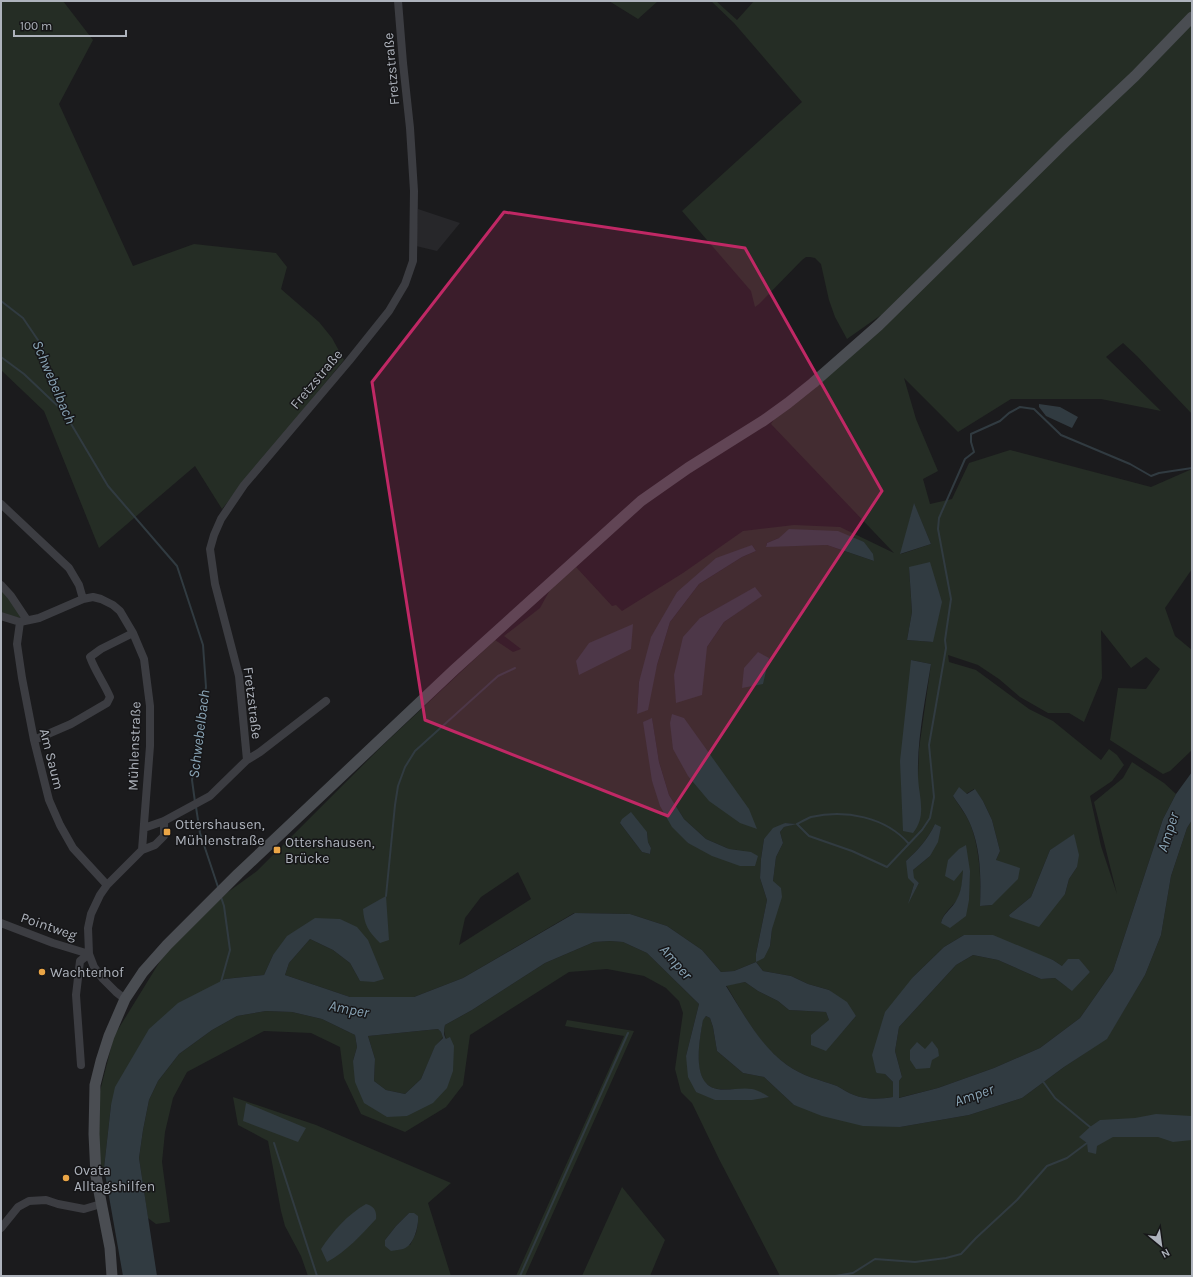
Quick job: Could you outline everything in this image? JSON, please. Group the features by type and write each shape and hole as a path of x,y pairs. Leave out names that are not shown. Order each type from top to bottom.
{"main road":[{"path":"112,1276 110,1248 96,1176 94,1149 95,1085 109,1036 125,999 143,972 167,945 221,891 454,670 641,501 688,468 763,421 788,403 880,325 1135,76 1192,18"}],"street":[{"name":"Fretzstraße","path":"247,760 239,676 215,584 210,549 221,519 244,485 349,361 389,311 408,276 413,261 414,191 410,128 402,63 398,1"},
{"path":"1,504 69,568 79,585 83,599 39,618 24,621 1,616"},
{"path":"1,585 11,596 24,621"},
{"name":"Mühlenstraße","path":"83,599 92,597 101,599 113,605 120,611 133,633 144,659 150,706 150,746 142,850"},
{"name":"Am Saum","path":"24,621 17,644 34,740 49,800 60,825 73,848 107,885"},
{"path":"34,740 70,724 107,704 110,697 90,658 100,649 133,633"},
{"path":"144,828 164,821 210,796 247,760 260,752 326,701"},
{"path":"125,999 103,979 94,967 89,954 88,928 91,914 107,885 142,850 156,844 164,836 164,821"},
{"name":"Pointweg","path":"1,923 53,943 89,954"},
{"path":"82,1065 76,995 80,961 89,954"},
{"path":"1,1228 18,1207 29,1201 46,1200 84,1209 101,1204"}],"highlighted area":[{"path":"504,212 745,248 882,491 668,816 425,720 372,382"}],"shaded area":[{"path":"1,1 63,1 93,40 59,104 133,266 194,244 276,253 287,267 281,289 319,322 332,338 344,360 222,509 195,466 99,548 44,411 1,370"},
{"path":"609,1 658,1 638,19"},
{"path":"711,1 716,1 737,20 754,1 1192,1 1192,414 1123,343 1106,357 1161,411 1101,399 1011,399 958,432 904,378 916,419 938,471 923,479 930,504 952,499 969,463 1010,450 1151,487 1192,469 1192,569 1165,608 1175,636 1192,650 1192,750 1170,771 1163,774 1110,740 1118,688 1146,689 1160,669 1146,657 1131,668 1101,630 1102,678 1084,722 1069,713 1048,713 1020,697 999,679 978,665 948,655 949,662 976,670 1029,709 1053,721 1101,760 1109,749 1117,755 1124,765 1112,781 1090,796 1101,846 1117,894 1094,802 1123,778 1132,762 1164,783 1176,794 1163,819 1113,971 1080,1018 1040,1048 994,1068 938,1088 898,1098 899,1081 902,1077 895,1051 899,1027 956,965 973,955 998,960 1041,979 1055,978 1067,987 1090,972 1084,966 1062,966 1053,960 964,935 944,947 913,977 885,1074 893,1082 893,1097 878,1099 854,1095 837,1086 805,1075 777,1058 753,1029 726,985 745,982 758,991 778,1001 789,1010 826,1012 829,1020 842,1032 856,1016 829,990 808,984 791,976 763,971 756,962 734,971 721,972 702,950 667,926 630,914 574,913 463,978 414,997 350,997 285,975 289,963 310,939 333,950 350,963 360,981 340,919 273,955 264,975 225,979 111,1105 104,1168 98,1168 100,1091 114,1036 170,945 228,892 257,871 382,746 495,640 513,652 521,649 504,636 540,608 551,588 576,567 612,606 616,605 622,611 683,573 743,531 794,525 840,527 894,553 771,424 775,418 881,315 847,339 835,317 829,300 821,264 815,258 810,257 806,257 802,260 755,307 751,291 682,211 802,102 734,23","holes":["914,504 931,544 901,554","779,538 864,542 874,561 827,545 766,546 767,543","752,545 756,551 742,557 699,584 670,622 657,665 637,714 639,682 677,592","909,567 933,642 907,640 912,612","755,588 761,596 724,622 707,647 700,618","911,660 931,664 919,749 918,777","652,719 659,762 669,795 684,819 706,839 729,849 688,843 652,781","974,789 983,801 992,820 1000,851 996,860 992,905 980,906 980,875 978,855 974,835 965,814 953,796 966,794","620,823 647,832 648,842 651,848 650,854 642,852","785,823 795,824 784,827 780,832 783,843 776,857 773,881 772,929 770,946 756,962 756,954 767,900 760,878 764,839","935,824 930,856 913,870 913,878 919,883 909,901 914,884 906,861 926,839","1074,835 1077,867 1069,879 1065,894 1009,915 1031,897 1050,850","963,869 965,916 941,923 945,913 957,900 962,881","518,872 531,899 459,945 465,918 481,897"]},
{"path":"418,209 460,223 437,251 416,246"},
{"path":"1,587 26,619 1,614"},
{"path":"1192,820 1192,1276 780,1276 719,1159 692,1103 681,1092 675,1069 683,1013 679,1001 666,988 644,976 607,969 569,972 470,1035 463,1085 446,1107 405,1132 361,1114 344,1078 340,1047 311,1033 264,1031 187,1072 173,1098 165,1132 162,1162 170,1222 156,1224 148,1218 139,1158 149,1100 158,1081 179,1054 212,1030 237,1016 266,1011 292,1012 322,1019 355,1035 357,1047 353,1061 407,1116 446,1039 444,1031 445,1025 472,1010 545,963 594,942 623,942 647,953 699,1004 686,1056 696,1092 752,1089 718,1089 709,1086 703,1079 698,1060 703,1019 706,1016 710,1018 713,1027 717,1051 743,1073 764,1077 794,1105 900,1127 969,1115 1022,1098 1107,1038 1145,975 1161,935 1171,876 1187,828"},
{"path":"567,1020 634,1031 525,1276 516,1276 624,1036 565,1026"},
{"path":"438,1029 443,1037 435,1047 421,1079 405,1094 386,1090 374,1081 375,1059 368,1036"},
{"path":"233,1097 316,1125 451,1183 428,1203 451,1276 308,1276 301,1256 285,1226 268,1141 238,1125","holes":["409,1213 418,1223 416,1233 410,1245 385,1240"]},
{"path":"622,1187 665,1240 650,1276 582,1276"}],"water":[{"path":"1039,404 1060,407 1078,417 1072,428 1046,416 1039,407"},
{"path":"914,503 931,544 900,554"},
{"path":"789,529 838,531 864,542 873,554 874,561 827,545 766,547 767,543 779,538"},
{"path":"752,545 756,551 742,557 699,584 670,622 657,665 648,710 637,714 639,682 651,637 677,592 716,558"},
{"path":"930,562 942,602 933,642 907,640 912,612 909,567"},
{"path":"755,587 762,596 724,622 707,647 702,695 676,703 674,675 683,637 700,618"},
{"path":"633,624 631,649 579,675 576,661 589,643"},
{"path":"758,652 769,658 763,684 742,688 744,668"},
{"path":"911,660 931,664 922,720 918,763 921,813 920,820 913,833 903,831 900,761"},
{"path":"672,714 684,718 749,809 757,829 740,823 709,801 688,776 673,749 670,723"},
{"path":"652,718 659,762 669,795 684,819 706,839 729,849 751,852 758,856 755,866 740,866 712,856 688,843 672,827 660,806 652,781 643,722"},
{"name":"Amper","path":"1192,772 1192,820 1187,828 1171,876 1161,935 1145,975 1107,1039 1064,1067 1022,1098 969,1115 900,1127 863,1126 822,1116 794,1105 764,1077 743,1073 717,1051 713,1027 710,1018 706,1016 703,1020 699,1048 700,1070 703,1079 709,1085 717,1089 752,1089 769,1097 752,1100 715,1100 696,1092 688,1077 686,1056 699,1004 647,953 623,942 594,942 545,963 472,1010 445,1025 445,1037 446,1039 450,1037 454,1046 453,1071 447,1088 433,1103 407,1116 387,1117 364,1103 355,1082 353,1061 357,1047 355,1035 322,1019 292,1012 266,1011 237,1016 212,1030 179,1054 158,1081 149,1100 139,1158 157,1276 123,1276 104,1168 111,1105 115,1087 149,1029 178,1003 225,979 264,975 273,955 287,936 315,918 340,919 357,927 368,940 384,979 374,982 360,981 350,963 333,950 310,939 289,963 285,975 350,997 414,997 463,978 575,913 630,914 667,926 702,950 721,972 734,971 756,962 763,971 791,976 808,984 829,990 847,1002 856,1016 826,1051 811,1045 811,1035 829,1020 826,1012 789,1010 778,1001 758,991 745,982 726,986 761,1039 778,1058 787,1065 805,1075 837,1086 854,1095 863,1098 878,1099 893,1097 893,1082 885,1074 876,1072 872,1055 885,1012 913,977 944,947 964,935 993,935 1053,960 1062,966 1068,959 1079,959 1090,972 1072,991 1055,978 1041,979 998,960 973,955 956,965 899,1027 895,1051 902,1077 899,1081 899,1098 938,1088 994,1068 1040,1048 1080,1018 1113,971 1163,819 1176,794","holes":["438,1029 443,1038 435,1046 421,1079 405,1094 386,1090 374,1081 375,1059 368,1036"]},
{"path":"959,787 967,794 975,789 983,801 992,820 1000,851 996,860 1020,868 1018,879 992,905 980,906 979,855 969,822 953,796"},
{"path":"631,812 647,832 648,842 651,848 650,854 642,852 620,823 622,819"},
{"path":"785,823 797,824 784,827 780,832 783,843 776,857 773,881 781,888 782,897 772,929 770,946 764,958 756,962 756,954 767,900 760,878 764,839 773,828"},
{"path":"935,824 941,827 938,842 930,856 913,870 914,878 919,883 908,904 914,884 908,878 906,861 915,853 929,835"},
{"path":"1074,834 1079,855 1077,867 1069,879 1065,894 1039,927 1010,917 1009,915 1031,897 1050,850"},
{"path":"966,845 970,871 969,900 966,916 950,928 941,923 944,916 959,896 962,885 963,870 954,881 945,876 948,860 959,849"},
{"path":"386,896 389,940 380,943 368,928 363,909"},
{"path":"932,1041 938,1049 939,1056 932,1060 930,1068 916,1069 910,1060 910,1050 917,1042 925,1049"},
{"path":"246,1103 306,1128 298,1142 243,1121"},
{"path":"1156,1114 1192,1116 1192,1140 1173,1142 1158,1137 1113,1137 1097,1146 1096,1154 1088,1152 1087,1143 1079,1137 1100,1120 1135,1118"},
{"path":"366,1204 374,1209 376,1219 347,1248 327,1262 321,1249 341,1224 359,1208"},
{"path":"409,1213 414,1213 418,1216 417,1230 413,1240 407,1247 391,1251 385,1246 385,1240"}],"waterway":[{"name":"Schwebelbach","path":"1,301 23,318 42,346 64,412 108,486 177,566 203,645 206,687 192,780 195,802"},
{"path":"1,357 24,374 63,411"},
{"path":"909,844 900,835 889,827 864,817 837,814 824,815 811,817 797,824 809,836 852,851 887,867 922,830 930,818 934,797 929,745 946,648 945,640 951,599 938,529 939,518 965,459 974,452 971,442 971,434 1000,421 1009,413 1020,407 1034,409 1061,435 1130,464 1151,476 1159,473 1192,468"},
{"path":"386,896 395,805 398,786 405,767 415,751 498,676 515,668"},
{"name":"Schwebelbach","path":"196,807 200,833 218,887"},
{"name":"Schwebelbach","path":"221,897 224,906 230,950 221,982"},
{"path":"520,1276 628,1033"},
{"path":"1042,1080 1055,1098 1090,1127"},
{"path":"274,1143 317,1276"},
{"path":"835,1276 853,1273 875,1259 915,1262 946,1258 961,1254 1017,1200 1047,1166 1067,1158 1087,1143"}],"place":[{"name":"Ottershausen, Mühlenstraße","path":"167,832"},
{"name":"Ottershausen, Brücke","path":"277,850"},
{"name":"Wachterhof","path":"42,972"},
{"name":"Ovata Alltagshilfen","path":"66,1178"}]}
